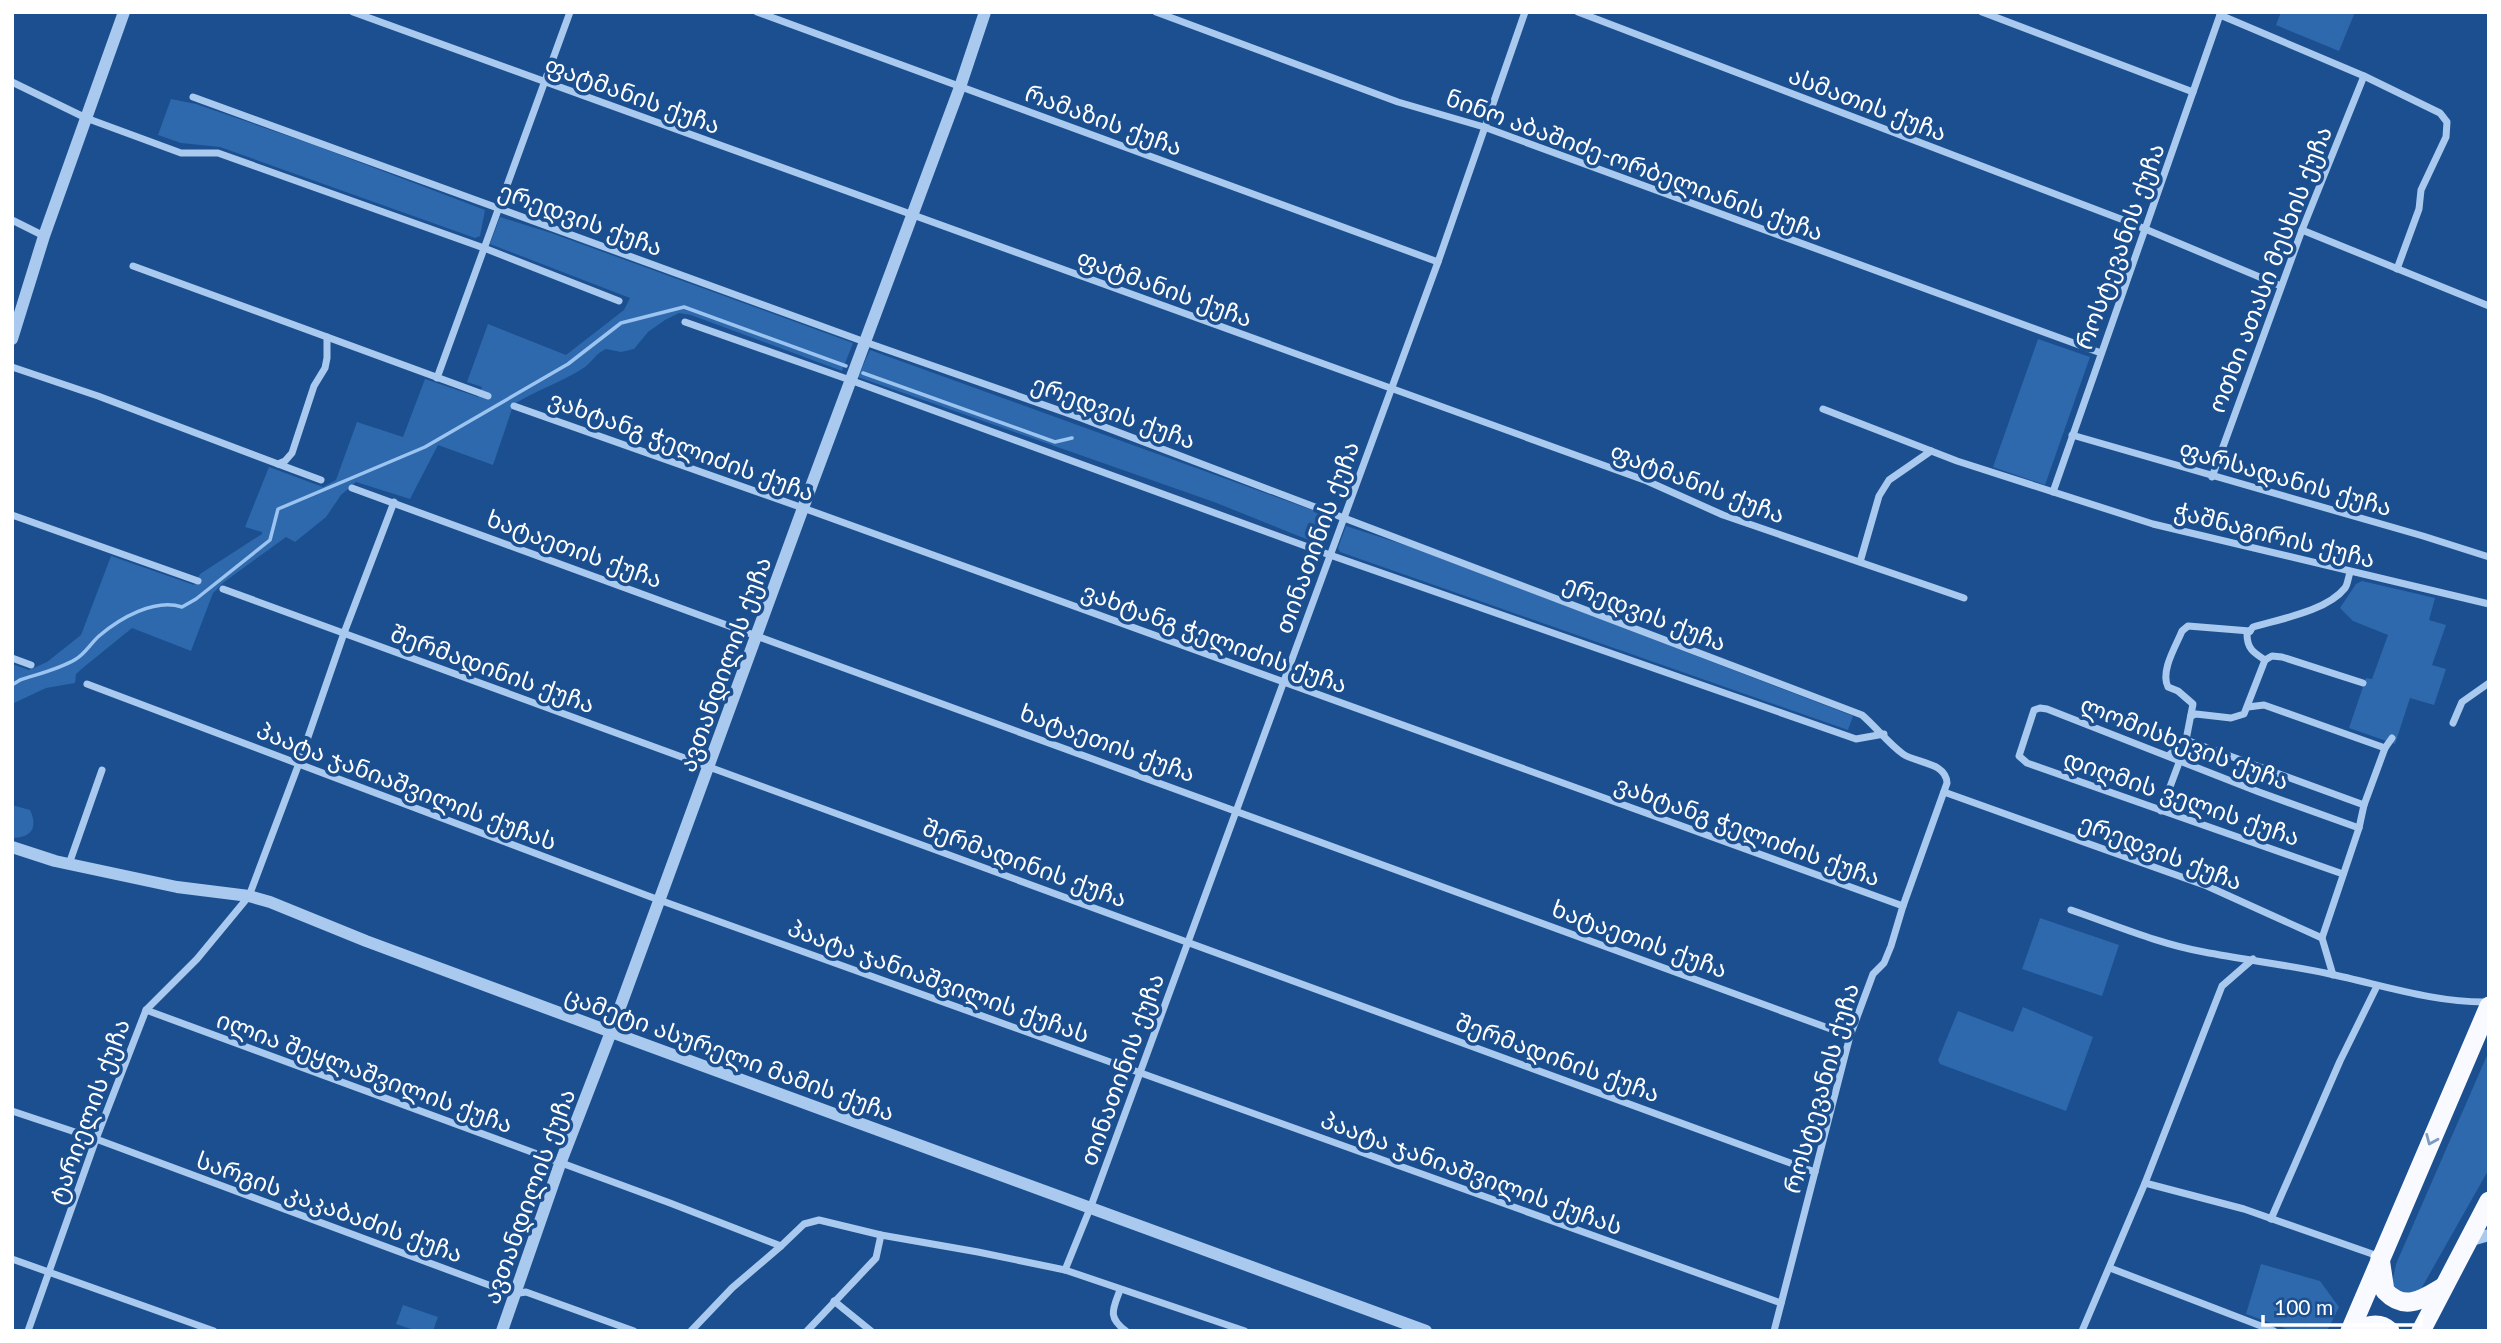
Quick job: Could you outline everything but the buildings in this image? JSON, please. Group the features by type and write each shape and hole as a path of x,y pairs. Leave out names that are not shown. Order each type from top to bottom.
{"highway":[{"path":"2350,1331 2489,1004"},
{"path":"2421,1331 2489,1201"},
{"path":"2380,1257 2385,1291 2402,1302 2420,1301 2444,1287"},
{"path":"2357,1331 2374,1324 2385,1326 2390,1331"}],"street":[{"path":"12,339 44,236 124,12"},
{"name":"ფატმანის ქუჩა","path":"353,12 1647,481 1723,515 1964,598"},
{"path":"437,378 570,12"},
{"name":"რამაზის ქუჩა","path":"757,12 1438,262"},
{"name":"ავთანდილის ქუჩა","path":"502,1331 560,1164 660,901 960,87 985,12"},
{"name":"ნინო აბაშიძე-ორბელიანის ქუჩა","path":"1156,12 1398,102 1484,127 2101,354"},
{"name":"თინათინის ქუჩა","path":"1065,1270 1091,1206 1392,388 1525,12"},
{"name":"ასმათის ქუჩა","path":"1578,12 2144,228 2281,286"},
{"path":"1982,12 2193,92"},
{"path":"2221,14 2364,76 2441,113 2447,122 2446,137 2421,190 2419,209 2397,269"},
{"name":"როსტევანის ქუჩა","path":"2053,492 2221,14"},
{"name":"ოთხი ათასი მესხის ქუჩა","path":"2212,477 2302,230 2364,76"},
{"path":"12,82 86,118 181,153 218,153 484,248 619,301"},
{"name":"ერედვის ქუჩა","path":"193,97 1081,418 1862,715 1884,734"},
{"path":"12,220 44,236"},
{"path":"2302,230 2489,306"},
{"path":"133,266 488,396"},
{"name":"ერედვის ქუჩა","path":"685,322 1330,555 1856,739 1884,734"},
{"path":"278,464 292,453 314,386 325,368 327,337"},
{"path":"12,367 98,396 321,480"},
{"name":"ვახტანგ ჭელიძის ქუჩა","path":"514,406 1903,906"},
{"name":"ჭაშნაგირის ქუჩა","path":"1823,409 1931,452 2153,524 2489,604"},
{"name":"ფარსადანის ქუჩა","path":"2072,435 2489,557"},
{"path":"1860,562 1879,496 1889,480 1931,452"},
{"name":"ხატაეთის ქუჩა","path":"352,488 1850,1036"},
{"name":"ტარიელის ქუჩა","path":"28,1331 96,1139 146,1010 197,958 249,896 394,502"},
{"path":"12,515 198,581"},
{"path":"2265,660 2247,645 2246,634 2253,627 2310,610 2331,600 2346,587 2350,573"},
{"name":"შერმადინის ქუჩა","path":"223,590 1815,1172"},
{"path":"2169,755 2186,740 2193,704 2165,682 2182,631 2188,626 2250,631"},
{"path":"2191,716 2196,714 2239,717 2248,707 2265,660 2272,656 2363,683"},
{"path":"12,658 32,665"},
{"path":"2453,723 2462,702 2489,683"},
{"name":"პაატა ჯანიაშვილის ქუჩას","path":"86,684 660,901 1781,1303"},
{"path":"2248,707 2264,705 2385,748"},
{"name":"ლომისხევის ქუჩა","path":"2021,748 2034,710 2039,708 2359,828"},
{"path":"1884,734 1903,754 1941,770 1947,777 1944,792"},
{"path":"2333,975 2322,938 2359,828 2364,804 2385,748 2392,738"},
{"path":"2186,740 2364,804"},
{"name":"დიღმის ველის ქუჩა","path":"2021,748 2020,756 2027,763 2343,874"},
{"path":"2161,811 2180,760"},
{"path":"69,864 102,769"},
{"name":"როსტევანის ქუჩა","path":"1774,1331 1850,1036 1873,974 1884,962 1891,946 1944,792"},
{"name":"ერედვის ქუჩა","path":"1944,792 2207,887 2322,938"},
{"name":"ცამეტი ასურელი მამის ქუჩა","path":"12,847 69,864 177,887 249,896 294,910 366,941 1426,1331"},
{"path":"2071,910 2202,952 2464,1002 2489,1004"},
{"path":"2082,1331 2145,1183 2222,986 2253,960"},
{"path":"2271,1219 2340,1061 2377,986"},
{"name":"ილია შეყლაშვილის ქუჩა","path":"146,1010 780,1246"},
{"name":"სარგის კაკაბაძის ქუჩა","path":"12,1111 96,1139 513,1294 526,1292 634,1331"},
{"path":"2145,1183 2271,1219 2380,1257"},
{"path":"691,1331 732,1288 804,1224 819,1220 881,1235 1065,1270 1245,1331"},
{"path":"807,1331 876,1258 881,1235"},
{"path":"2468,1241 2489,1235"},
{"path":"12,1258 214,1331"},
{"path":"2110,1268 2274,1331"},
{"path":"1120,1290 1112,1313 1116,1324 1126,1331"},
{"path":"834,1301 871,1331"}],"shaded area":[{"path":"2281,12 2355,12 2339,51 2276,25"},
{"path":"171,99 196,104 314,145 485,210 480,236 475,238 220,147 181,143 158,135"},
{"path":"500,217 853,343 842,371 691,315 679,313 648,332 634,349 621,352 606,349 576,373 510,407 512,409 493,465 438,445 410,499 356,482 341,495 326,517 295,542 286,537 213,593 191,651 132,628 76,674 75,683 46,688 12,704 12,664 29,670 47,662 81,635 111,556 194,585 200,574 262,534 245,527 269,467 323,487 336,480 357,422 403,437 425,379 478,397 482,387 467,382 488,324 566,355 624,310 630,298 490,244"},
{"path":"2038,339 2090,357 2045,485 1993,467"},
{"path":"870,350 1312,510 1330,521 1325,539 1316,543 1214,502 858,377"},
{"path":"1346,526 1414,548 1853,716 1848,730 1340,552 1338,548"},
{"path":"2362,581 2435,598 2429,620 2446,625 2432,665 2446,669 2434,705 2410,698 2395,744 2349,728 2366,678 2372,679 2388,635 2353,621 2340,608 2356,584"},
{"path":"12,805 30,810 33,826 29,834 12,838"},
{"path":"2040,918 2119,945 2102,996 2022,969"},
{"path":"2023,1007 2093,1037 2066,1111 1940,1064 1938,1060 1958,1011 2013,1032"},
{"path":"2489,1051 2489,1169 2421,1289 2413,1295 2398,1292 2392,1284 2396,1264"},
{"path":"2261,1264 2320,1281 2339,1307 2327,1331 2292,1331 2246,1314"},
{"path":"403,1305 438,1317 433,1331 417,1331 396,1324"}],"waterway":[{"path":"12,685 76,659 107,629 138,611 161,605 182,607 196,599 270,540 278,509 425,447 568,364 621,323 684,307 846,366"},
{"path":"863,373 1055,442 1072,438"}]}
